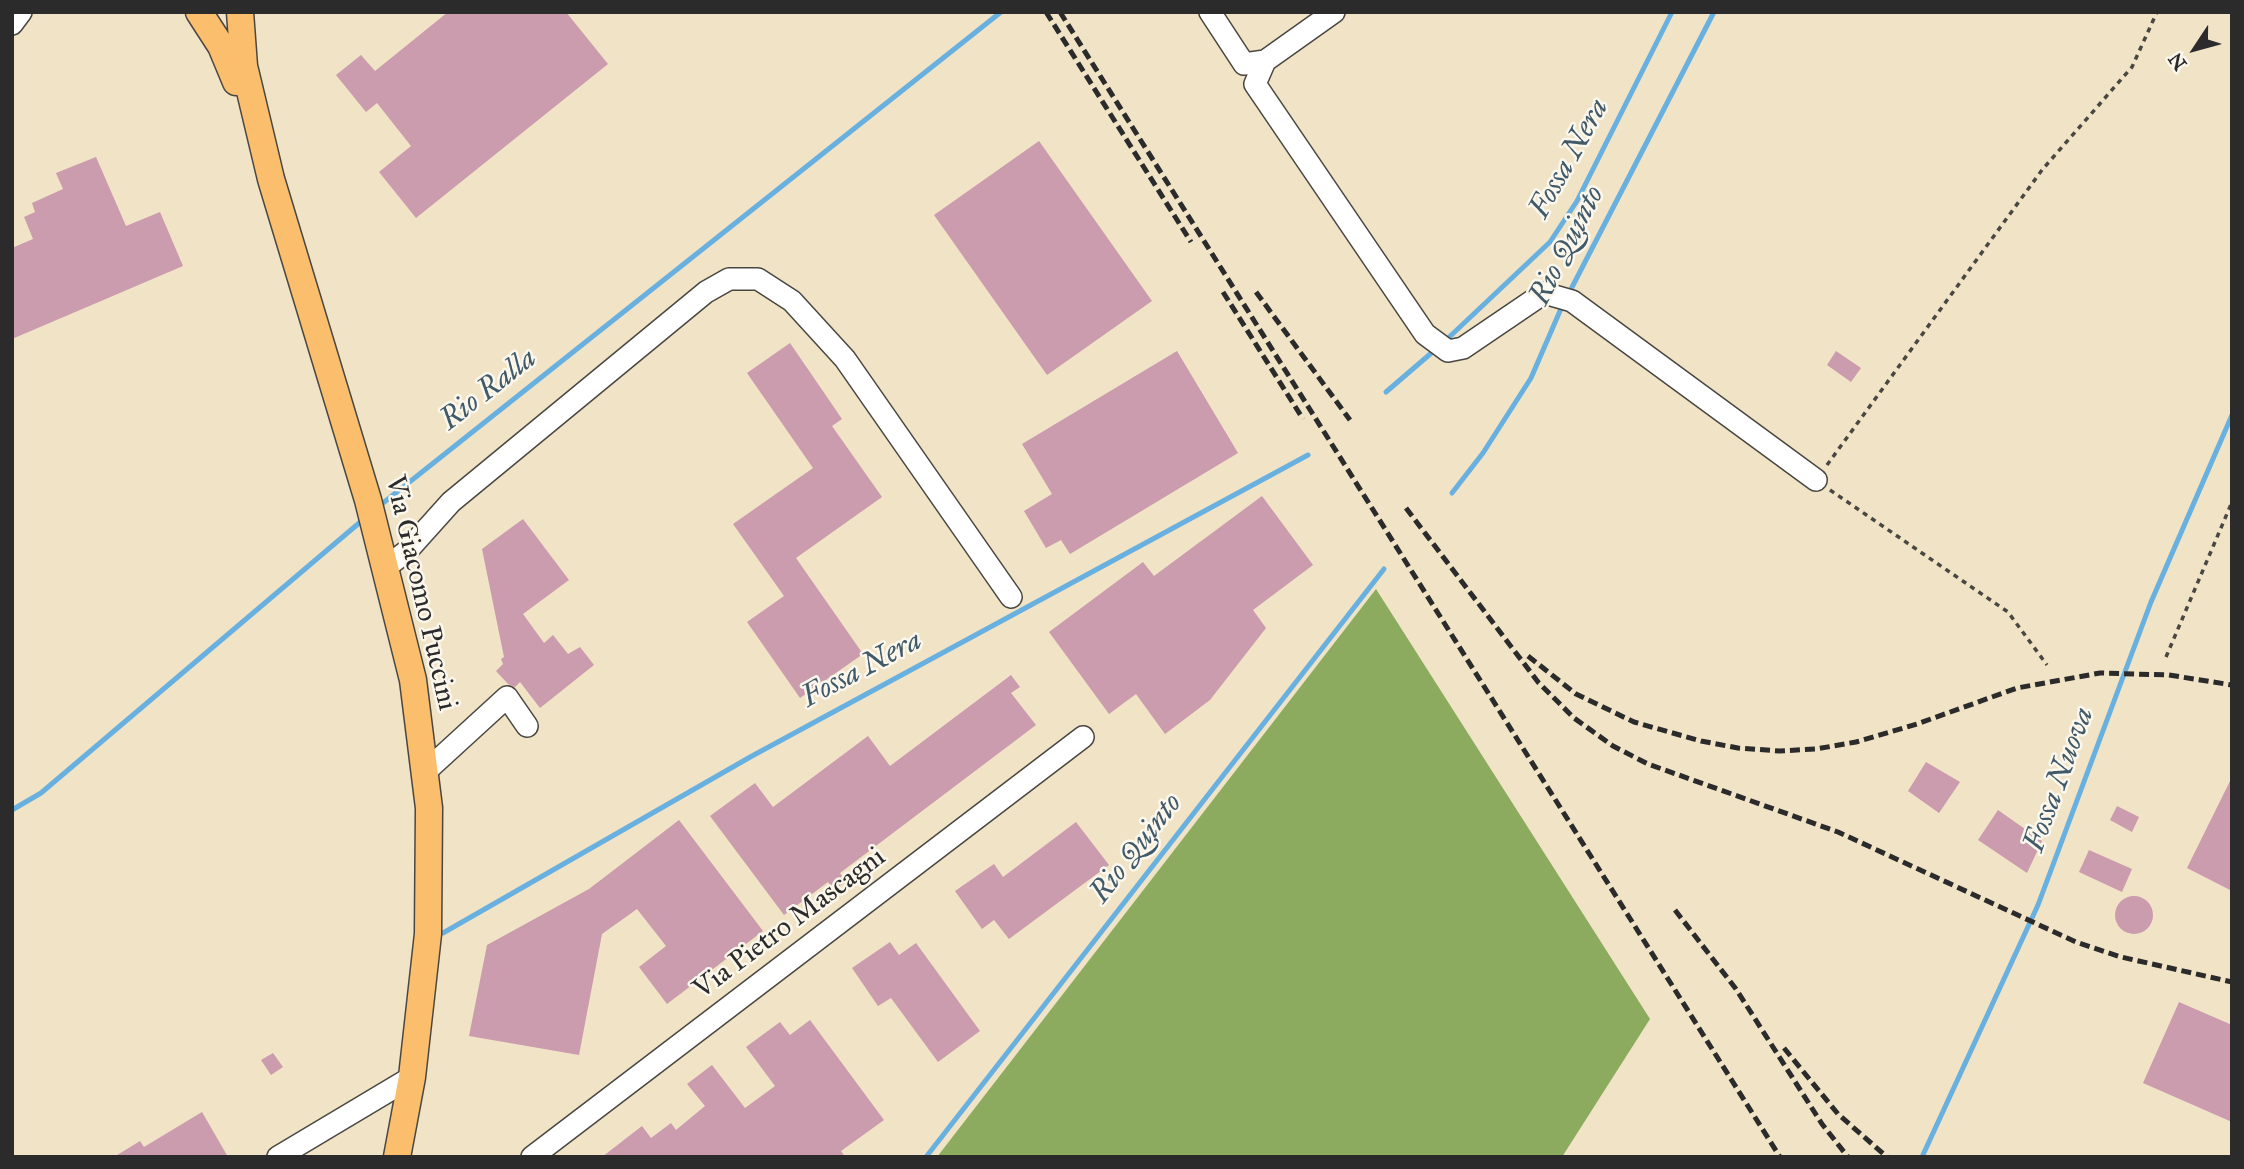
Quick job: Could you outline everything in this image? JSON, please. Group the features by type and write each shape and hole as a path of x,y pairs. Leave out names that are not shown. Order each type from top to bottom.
{"main road":[{"name":"Via Giacomo Puccini","path":"199,12 229,62 271,179 368,500 413,680 429,808 428,934 412,1077 397,1157"},
{"name":"Via Giacomo Puccini","path":"240,12 244,66 271,179"}],"street":[{"path":"12,24 21,12"},
{"path":"1210,12 1244,65 1265,61 1334,12"},
{"path":"1265,61 1255,84 1425,334 1440,346 1464,348 1544,293 1565,299 1816,480"},
{"path":"384,568 407,551 451,502 706,292 729,279 758,279 792,301 845,359 1011,597"},
{"path":"425,772 507,697 527,726"},
{"name":"Via Pietro Mascagni","path":"532,1157 1083,737"},
{"path":"278,1157 412,1077"}],"path":[{"path":"2047,665 2008,612 1816,480 2042,170 2132,67 2157,12"},
{"path":"2166,657 2232,502"}],"green space":[{"path":"1376,589 1650,1019 1562,1157 937,1157"}],"building":[{"path":"448,12 566,12 608,64 416,218 379,172 411,146 377,103 366,112 336,75 361,55 375,71"},
{"path":"1039,141 1152,301 1047,375 934,215"},
{"path":"96,157 126,226 160,212 183,266 12,339 12,248 33,239 24,217 35,212 32,203 63,189 56,173"},
{"path":"790,343 842,419 832,426 882,497 796,558 863,654 800,698 747,622 784,596 733,524 813,468 747,373"},
{"path":"1177,351 1238,453 1070,554 1061,540 1046,548 1024,511 1052,494 1022,444"},
{"path":"1836,351 1861,368 1851,382 1827,365"},
{"path":"1262,496 1313,565 1253,610 1266,628 1210,700 1165,734 1136,694 1109,714 1049,632 1143,562 1154,576"},
{"path":"523,519 569,580 523,614 544,643 553,635 568,654 580,647 594,665 540,708 520,682 515,687 508,684 496,671 503,664 501,659 504,657 482,549"},
{"path":"1011,675 1020,687 1011,693 1036,725 840,873 846,882 833,890 828,882 784,915 710,816 755,783 773,807 868,736 890,766"},
{"path":"1926,762 1960,782 1939,813 1908,791"},
{"path":"2232,777 2232,891 2187,868"},
{"path":"2117,806 2139,817 2132,832 2110,820"},
{"path":"1998,810 2042,841 2027,873 1978,840"},
{"path":"679,820 763,931 667,1004 639,967 666,946 637,909 602,934 579,1055 469,1036 487,945 589,889"},
{"path":"1076,822 1109,865 1009,939 994,920 982,929 955,891 994,864 1003,877"},
{"path":"2089,850 2132,869 2122,892 2079,872"},
{"path":"2134,896 2147,902 2153,915 2147,928 2134,934 2121,928 2115,915 2121,902"},
{"path":"890,942 899,955 916,943 980,1031 938,1062 891,998 878,1006 852,968"},
{"path":"2179,1002 2232,1025 2232,1122 2143,1083"},
{"path":"810,1020 884,1120 841,1151 845,1157 602,1157 642,1126 651,1138 671,1123 676,1130 705,1106 687,1084 712,1065 745,1108 775,1086 746,1047 780,1022 790,1035"},
{"path":"273,1053 283,1067 271,1075 261,1060"},
{"path":"202,1112 228,1157 114,1157 140,1141 144,1147"}],"waterway":[{"name":"Rio Ralla","path":"378,507 1001,12"},
{"name":"Fossa Nera","path":"1444,342 1550,242 1577,201 1672,12"},
{"name":"Rio Quinto","path":"1568,295 1714,12"},
{"name":"Rio Quinto","path":"1452,493 1483,453 1531,378 1563,304"},
{"name":"Fossa Nera","path":"1386,392 1436,349"},
{"name":"Fossa Nuova","path":"1922,1157 2038,905 2151,602 2232,415"},
{"name":"Fossa Nera","path":"443,933 752,756 1308,455"},
{"name":"Rio Ralla","path":"12,810 41,793 365,518"},
{"name":"Rio Quinto","path":"926,1157 1384,569"}],"railway":[{"path":"1046,12 1191,242"},
{"path":"1060,12 1780,1157"},
{"path":"1223,292 1303,419"},
{"path":"1256,292 1350,420"},
{"path":"1406,508 1538,682 1574,718 1613,746 1648,764 1838,832 2076,942 2121,957 2232,982"},
{"path":"1528,656 1576,694 1634,722 1701,741 1738,748 1779,751 1816,749 1856,742 1917,724 2017,688 2100,673 2169,675 2232,685"},
{"path":"1675,910 1736,989 1822,1124 1848,1157"},
{"path":"1784,1048 1838,1114 1887,1157"}]}
